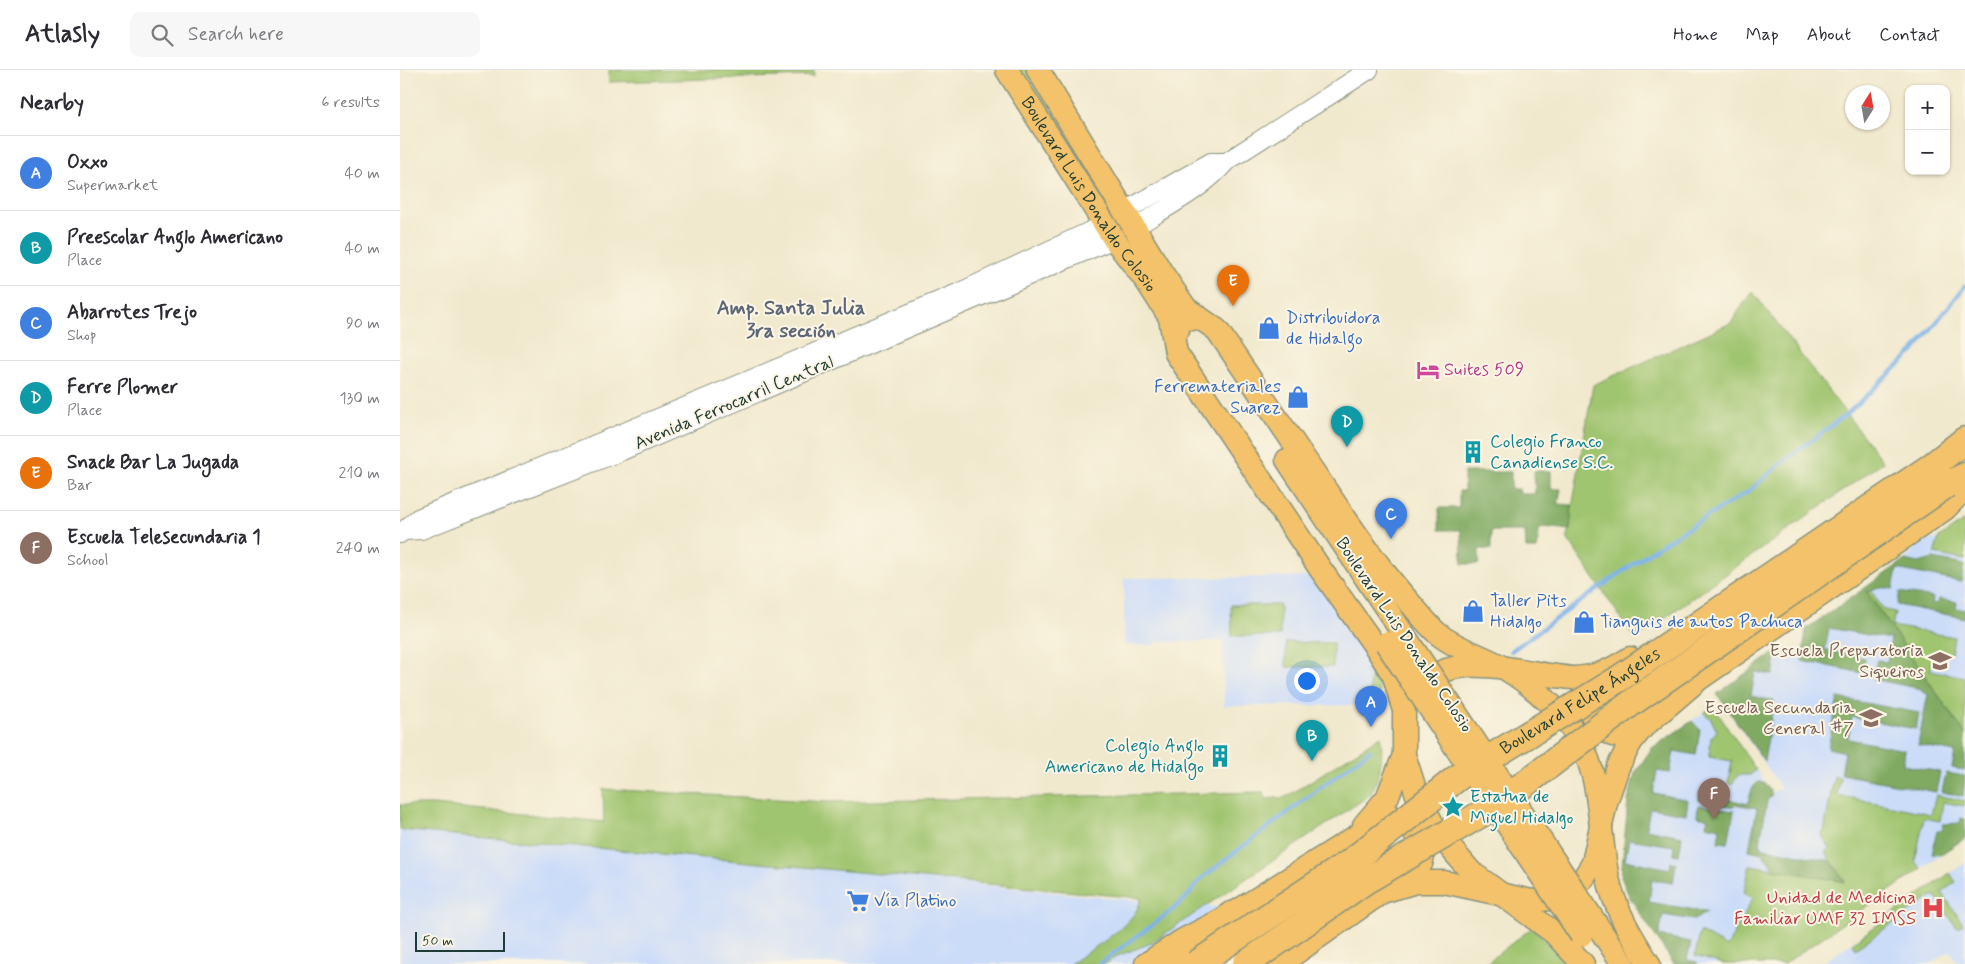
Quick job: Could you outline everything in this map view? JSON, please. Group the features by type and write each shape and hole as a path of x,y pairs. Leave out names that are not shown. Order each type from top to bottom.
{"highway":[{"name":"Boulevard Felipe Ángeles","path":"1246,964 1365,881 1496,804 1634,701 1952,479 1965,439"},
{"name":"Boulevard Felipe Ángeles","path":"1196,964 1352,861 1457,778 1952,479"},
{"path":"1173,964 1195,948 1231,916"}],"main road":[{"name":"Boulevard Luis Donaldo Colosio","path":"1007,70 1109,231 1177,312 1623,964"},
{"name":"Boulevard Luis Donaldo Colosio","path":"1038,70 1162,273 1177,312 1176,353 1394,676 1404,712 1404,755 1417,795 1438,832 1471,872 1553,932 1588,963"},
{"name":"Boulevard Luis Donaldo Colosio","path":"1177,312 1217,330 1378,567 1423,618 1436,632 1455,644 1504,668"},
{"name":"Boulevard Luis Donaldo Colosio","path":"1202,349 1588,963"},
{"path":"1660,712 1620,736 1611,735 1604,731 1585,702 1583,695 1586,687 1612,671 1885,482 1965,439"},
{"path":"1382,892 1416,882 1427,881 1444,882 1532,901 1550,899 1565,893 1583,879 1593,862 1606,802 1621,758 1631,742 1660,712 1699,679 1945,509 1952,479"},
{"path":"1377,649 1390,659 1404,662 1417,659 1423,651 1426,641 1423,618"},
{"path":"1404,712 1411,696 1420,685 1444,669 1466,666 1504,668 1547,676 1574,678 1589,677 1612,671"},
{"path":"1504,668 1539,693 1572,729 1589,761 1602,825 1605,861 1610,886 1628,930 1649,964"},
{"path":"1353,837 1387,798 1404,755"},
{"path":"1146,964 1183,940 1231,916 1387,817 1397,817 1407,823 1421,846 1423,857 1420,867 1280,964"},
{"path":"1588,963 1578,941 1585,922 1593,916 1609,917 1628,930"}],"street":[{"path":"1130,219 1201,185 1214,176 1226,162 1369,70"},
{"name":"Avenida Ferrocarril Central","path":"402,533 418,518 1109,231"}],"shaded area":[{"path":"1965,519 1965,838 1784,964 1674,964 1630,898 1621,877 1628,801 1635,773 1652,748 1713,706 1772,793 1781,788 1717,694 1777,651 1802,655 1806,629 1905,560 1915,548 1926,541 1939,538"},
{"path":"1320,577 1372,650 1379,678 1379,705 1224,706 1223,641 1155,642 1154,645 1124,645 1124,578"},
{"name":"Vía Platino","path":"400,827 582,843 1110,898 1241,909 1146,964 400,964"},
{"name":"Unidad de Medicina Familiar UMF 32 IMSS","path":"1965,863 1965,964 1959,964 1950,951 1930,964 1821,964"}],"green space":[{"path":"609,70 814,70 814,76 609,82"},
{"path":"1017,70 1028,70 1125,226"},
{"path":"1752,291 1883,462 1635,639 1567,538 1593,385 1731,323"},
{"path":"1534,471 1551,471 1551,489 1561,489 1558,504 1572,505 1570,530 1544,527 1539,530 1537,549 1526,549 1525,531 1491,531 1491,549 1479,549 1479,564 1462,564 1461,530 1439,530 1439,508 1459,508 1459,491 1464,491 1464,472 1511,472 1511,489 1519,489 1520,494 1535,494"},
{"path":"1963,521 1965,524 1965,560 1934,554 1939,538"},
{"path":"1933,559 1964,565 1961,582 1897,569 1893,589 1878,587 1868,592 1866,591 1965,734 1965,770 1952,768 1955,752 1918,745 1928,694 1922,692 1922,689 1873,679 1877,660 1887,662 1891,639 1829,628 1825,650 1865,658 1863,673 1802,661 1806,629 1905,560 1919,563"},
{"path":"1864,588 1868,592 1871,591 1884,610 1895,612 1892,626 1954,637 1951,654 1934,651 1930,670 1965,677 1965,734"},
{"path":"1900,592 1933,598 1932,603 1938,604 1939,599 1957,602 1956,608 1965,610 1965,618 1897,605"},
{"path":"1231,605 1280,605 1280,636 1232,636"},
{"path":"1286,642 1333,643 1333,667 1286,667"},
{"path":"1777,651 1773,675 1755,672 1751,696 1774,701 1764,761 1717,694"},
{"path":"1370,661 1375,661 1379,678 1379,705 1370,705"},
{"path":"1838,698 1919,713 1916,729 1852,717 1848,739 1905,750 1903,765 1940,772 1936,792 1841,774 1845,752 1828,748"},
{"path":"1713,706 1756,770 1750,775 1738,775 1732,784 1728,783 1732,761 1709,757 1711,738 1717,731 1711,719 1704,713"},
{"path":"1692,721 1700,730 1696,755 1674,751 1670,773 1657,771 1653,793 1688,800 1686,814 1650,808 1646,829 1682,836 1679,855 1673,854 1674,846 1629,839 1625,860 1670,869 1671,862 1676,863 1673,883 1652,880 1649,902 1707,912 1694,920 1663,915 1659,936 1691,942 1687,960 1697,962 1697,964 1674,964 1630,898 1621,877 1628,801 1635,773 1652,748"},
{"path":"1381,736 1382,752 1380,767 1377,781 1370,795 1151,943 1117,956 1105,964 1070,964 1101,944 1123,926 1132,917 1141,898 400,830 400,805 434,805 604,822 603,789 828,802 1263,792 1266,799 1286,797"},
{"path":"1946,773 1965,776 1963,796 1942,792"},
{"path":"1834,776 1840,777 1837,795 1931,814 1936,795 1965,801 1964,806 1943,802 1940,821 1924,818 1915,861 1921,869 1784,964 1723,964 1695,956 1700,932 1727,947 1753,898 1744,893 1750,865 1845,881 1825,852 1830,848 1821,834 1824,832"},
{"path":"1759,782 1764,782 1772,794 1767,801 1760,843 1763,848 1831,861 1845,882 1774,869 1762,853 1749,850 1757,808 1735,804 1734,807 1699,800 1700,792 1748,804 1753,789"},
{"path":"1698,805 1734,811 1728,843 1718,842 1720,828 1706,825 1708,818 1697,816"},
{"path":"1961,818 1965,819 1965,838 1940,855 1932,854 1937,830 1942,830 1943,824 1960,823"},
{"path":"1950,873 1956,882 1942,892 1963,924 1957,928 1934,895 1855,949 1852,943"},
{"path":"1533,927 1568,964 1485,964"}],"waterway":[{"path":"1511,651 1657,547 1749,491 1784,461 1847,414 1913,352 1965,286"},
{"path":"1099,964 1170,912 1186,898 1200,880 1370,750"}],"place":[{"name":"Snack Bar La Jugada","path":"1233,306"},
{"name":"Distribuidora de Hidalgo","path":"1269,328"},
{"name":"Suites 509","path":"1428,370"},
{"name":"Ferremateriales Suarez","path":"1298,397"},
{"name":"Ferre Plomer","path":"1347,447"},
{"name":"Colegio Franco Canadiense S.C.","path":"1473,452"},
{"name":"Abarrotes Trejo","path":"1391,539"},
{"name":"Taller Pits Hidalgo","path":"1473,611"},
{"name":"Tianguis de autos Pachuca","path":"1584,622"},
{"name":"Escuela Preparatoria Siqueiros","path":"1940,661"},
{"name":"Escuela Secundaria General #7","path":"1871,718"},
{"name":"Oxxo","path":"1371,727"},
{"name":"Colegio Anglo Americano de Hidalgo","path":"1220,756"},
{"name":"Preescolar Anglo Americano","path":"1312,761"},
{"name":"Estatua de Miguel Hidalgo","path":"1453,807"},
{"name":"Escuela Telesecundaria 1","path":"1714,819"},
{"name":"Vía Platino","path":"858,901"},
{"name":"Unidad de Medicina Familiar UMF 32 IMSS","path":"1933,908"}],"district":[{"name":"Amp. Santa Julia 3ra sección","path":"791,320"}]}
